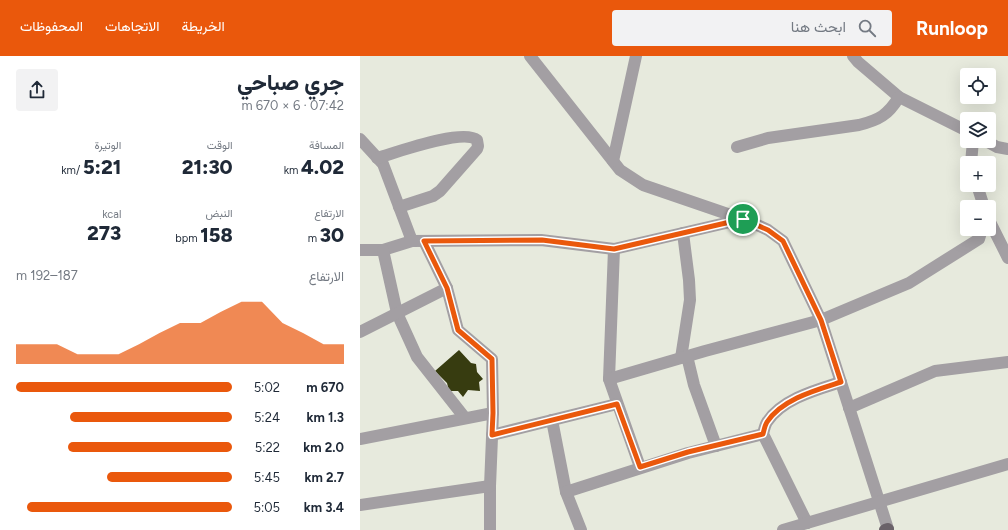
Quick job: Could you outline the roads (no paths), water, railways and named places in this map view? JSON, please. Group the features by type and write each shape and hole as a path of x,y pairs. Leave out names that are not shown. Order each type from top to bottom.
{"street":[{"path":"530,56 620,170 643,185 743,219 768,230 783,241 821,320 879,501 886,530"},
{"path":"613,161 636,56"},
{"path":"853,56 899,97 960,128"},
{"path":"737,147 768,138 873,122 884,116 892,108 899,97"},
{"path":"377,158 448,138 469,136 477,140 477,149 440,191 433,196 399,207"},
{"path":"360,139 383,164 399,207 447,288 458,330 492,359 493,413 490,530"},
{"path":"996,146 1008,149"},
{"path":"360,250 383,250 418,241 542,240 614,249 743,219"},
{"path":"683,233 690,300 684,357 716,446"},
{"path":"996,234 1008,258"},
{"path":"609,379 821,320 909,283 979,239 980,236"},
{"path":"614,249 609,379 640,467"},
{"path":"383,250 397,313 416,357 465,418"},
{"path":"360,332 447,288"},
{"path":"849,408 935,371 1008,362"},
{"path":"807,523 763,434 766,423 779,408 807,393 841,382"},
{"path":"492,435 617,404"},
{"path":"360,439 493,413"},
{"path":"552,420 566,492 581,530"},
{"path":"566,492 640,467 763,434"},
{"path":"783,530 1008,464"},
{"path":"360,506 490,486"}]}
